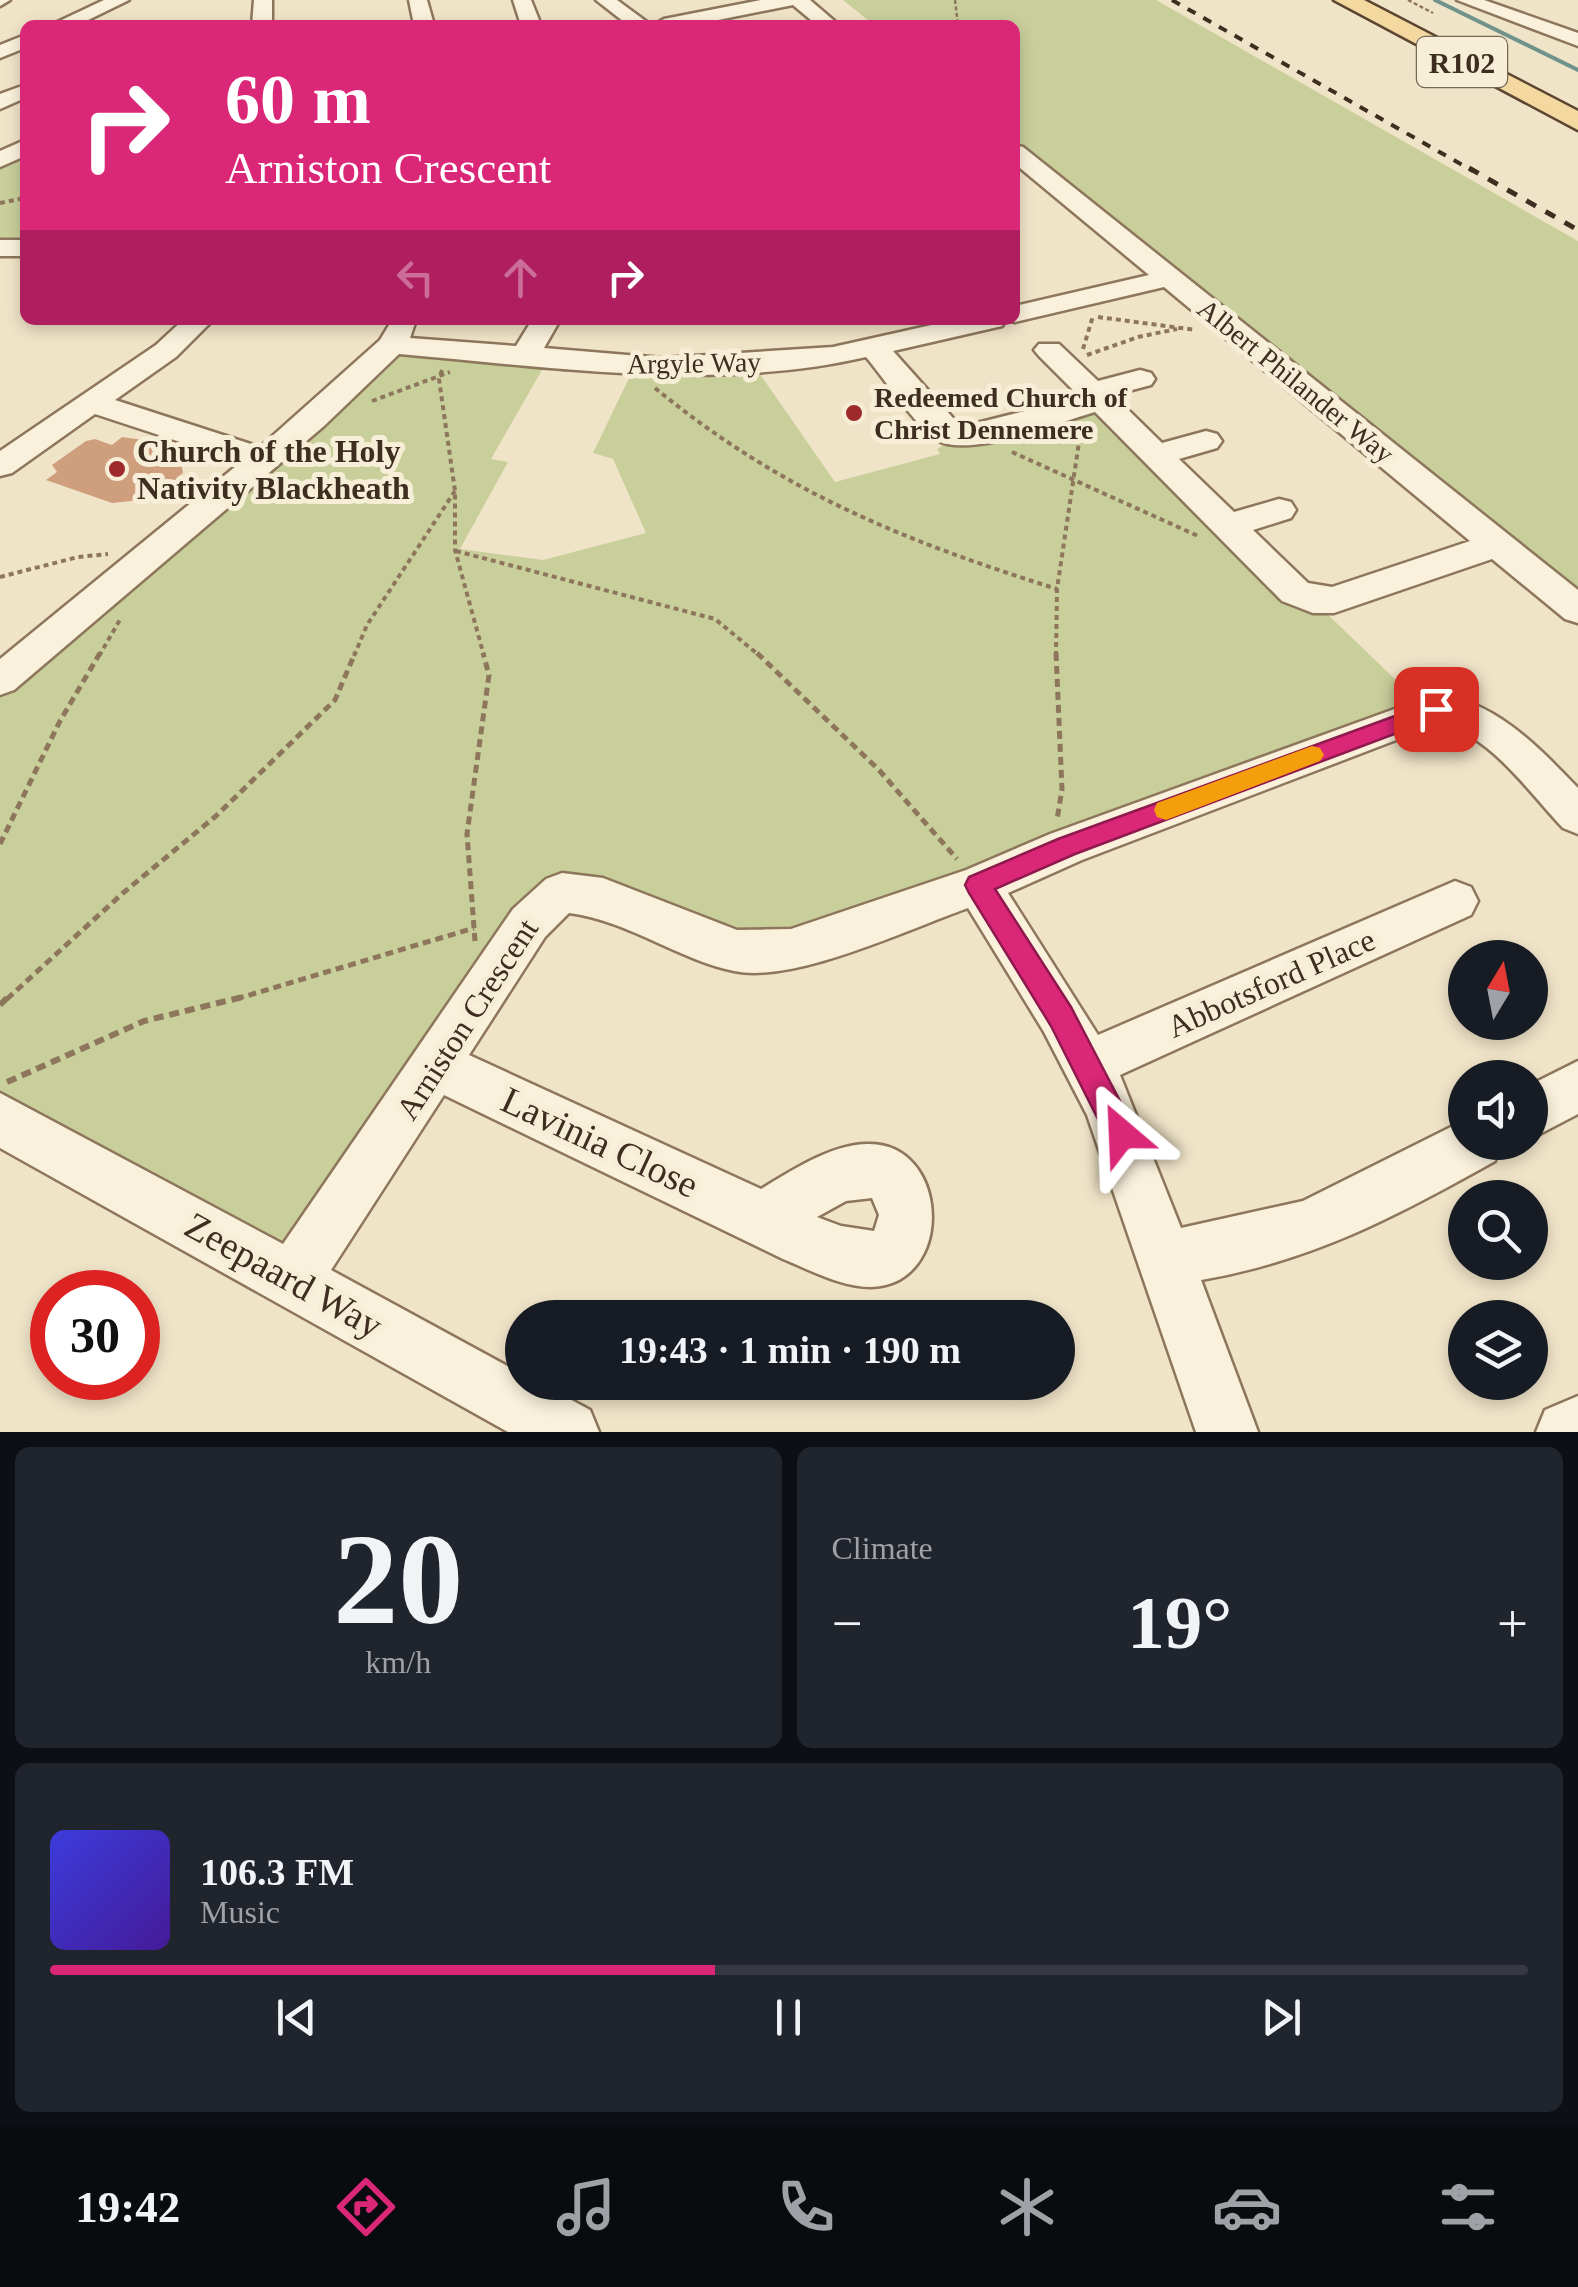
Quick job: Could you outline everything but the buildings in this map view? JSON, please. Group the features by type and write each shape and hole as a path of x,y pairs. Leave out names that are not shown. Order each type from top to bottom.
{"main road":[{"name":"R102","path":"1346,0 1578,122"},
{"name":"R102","path":"1395,0 1555,81"}],"street":[{"path":"73,20 120,0"},
{"path":"606,0 634,20"},
{"path":"689,20 790,0"},
{"path":"798,0 834,12"},
{"path":"1466,0 1578,40"},
{"name":"Albert Philander Way","path":"1020,156 1578,610"},
{"path":"1020,313 1052,306 1092,306 1170,278"},
{"path":"0,466 182,340 196,325"},
{"path":"524,358 543,325"},
{"name":"Argyle Way","path":"391,328 447,350 630,366 789,360 875,349 972,325"},
{"path":"92,403 250,454 312,419 391,328"},
{"path":"0,680 145,558 330,374 391,328"},
{"path":"875,349 945,432 957,437 978,435 1090,401 1140,379"},
{"path":"1049,350 1090,401 1156,455 1295,592 1320,602 1498,544"},
{"path":"1156,455 1206,441"},
{"path":"1241,539 1278,510"},
{"name":"Arniston Crescent","path":"293,1279 539,910 562,892 588,894 717,946 756,953 807,946 978,885 1066,847 1430,710 1444,709 1475,718 1578,816"},
{"path":"978,885 1087,1065 1122,1134 1227,1432"},
{"name":"Abbotsford Place","path":"1087,1065 1454,901"},
{"name":"Lavinia Close","path":"437,1066 763,1218"},
{"path":"1548,1103 1578,1086"},
{"name":"Zeepaard Way","path":"0,1118 568,1432"},
{"path":"1167,1258 1301,1230 1448,1157"},
{"path":"1567,1432 1578,1426"}],"path":[{"path":"1408,0 1433,13"},
{"path":"1052,306 1066,313 1092,306 1210,332 1230,327"},
{"path":"1092,306 1080,358 1138,337 1182,328"},
{"path":"447,350 439,379 455,491 456,550 489,676 467,834 477,967 488,986"},
{"path":"312,419 332,416 426,380 439,379 482,353"},
{"path":"630,366 700,427 821,503 922,547 1057,589"},
{"path":"1066,847 1056,826 1062,789 1056,714 1057,589 1083,416 1090,401"},
{"path":"978,435 1191,533 1243,552 1241,539"},
{"path":"0,1005 123,892 216,816 335,700 367,625 455,491"},
{"path":"456,550 715,619 783,675 879,770 978,885"},
{"path":"0,577 78,558 111,554 145,558 128,606 60,721 0,844"},
{"path":"0,1086 144,1021 274,990 474,928"}],"green space":[{"path":"843,0 1156,0 1578,241 1578,594 1020,143 1020,20 868,20"},
{"path":"20,156 20,241 0,238 0,166"},
{"path":"403,354 539,365 542,370 491,459 508,462 460,549 543,560 646,533 613,459 593,453 632,372 755,367 835,482 940,454 937,449 951,441 1081,412 1097,412 1323,610 1421,704 765,944 575,875 293,1240 281,1244 0,1099 0,696 344,406 391,360"}],"waterway":[{"path":"1435,0 1578,70"}],"railway":[{"path":"1172,0 1473,171"},
{"path":"1469,168 1578,230"}],"slow traffic":[{"path":"1166,810 1312,755"}],"place":[{"name":"Redeemed Church of Christ Dennemere","path":"854,413"},
{"name":"Church of the Holy Nativity Blackheath","path":"117,469"}],"route":[{"path":"1122,1134 1061,1016 978,885 1066,847 1436,709"}]}
